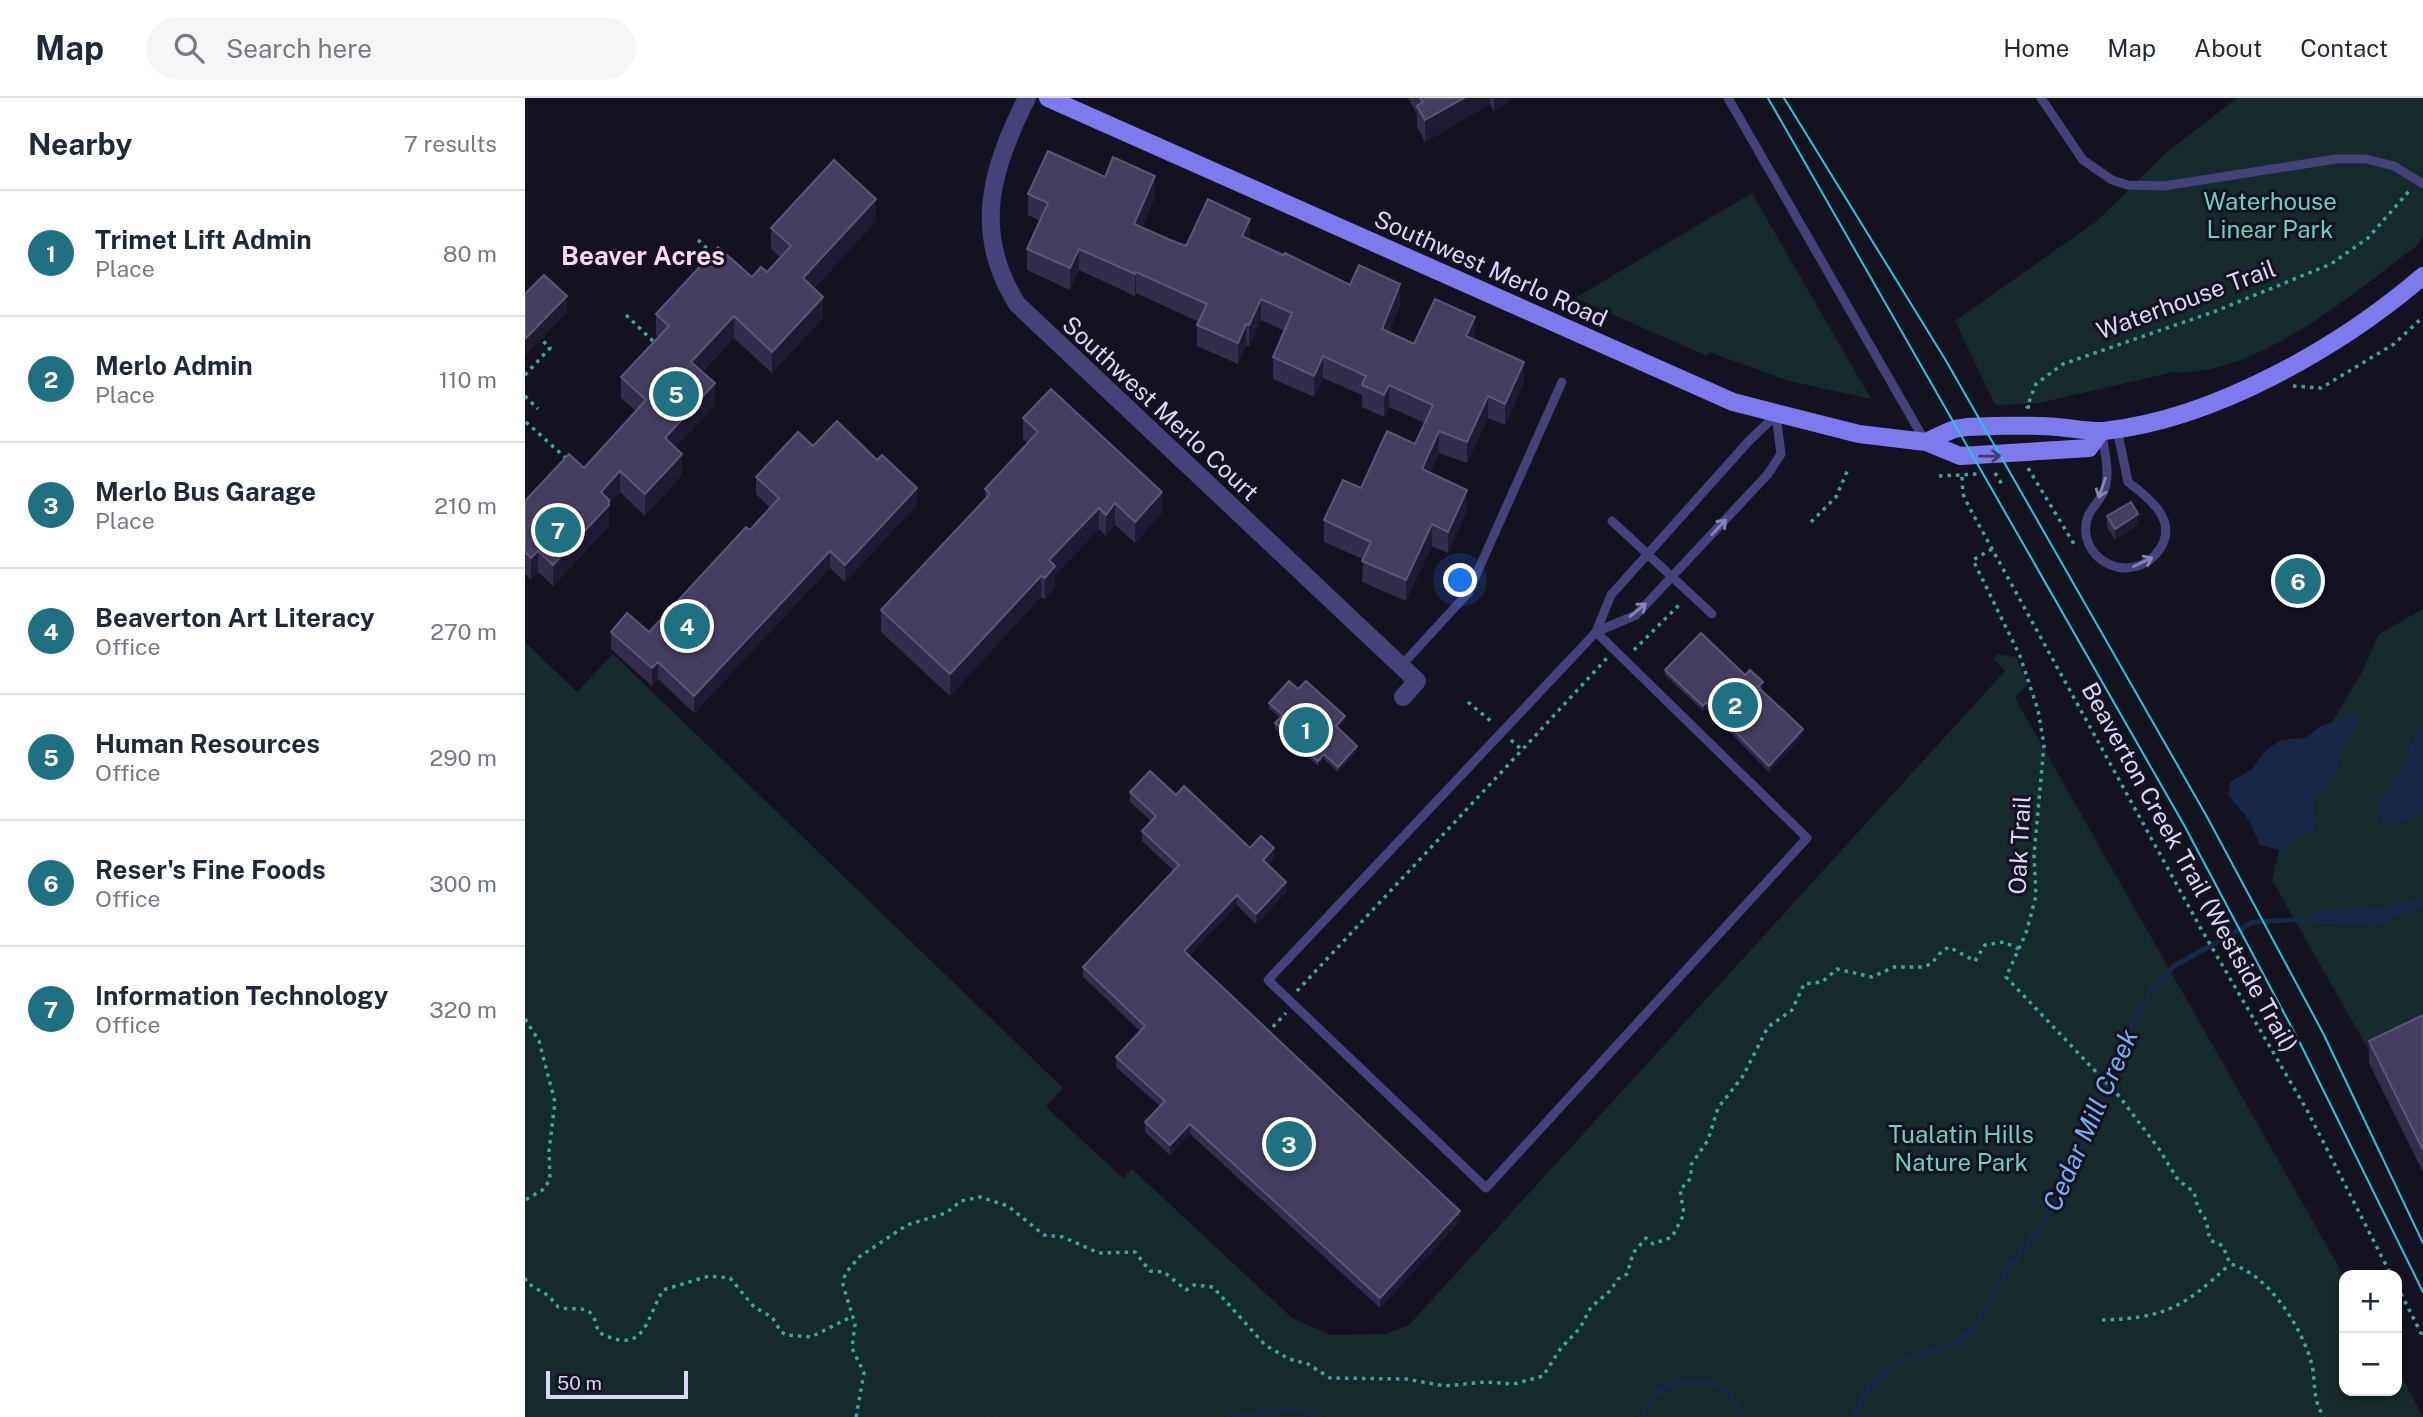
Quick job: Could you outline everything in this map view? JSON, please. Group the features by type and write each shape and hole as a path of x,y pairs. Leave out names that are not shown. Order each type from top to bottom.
{"street":[{"name":"Southwest Merlo Court","path":"1027,98 1001,153 991,193 993,257 1003,282 1017,304 1401,666"},
{"name":"Southwest Merlo Road","path":"1048,98 1733,402 1859,434 1926,442 1960,456 2018,455 2089,448 2109,430"},
{"name":"Southwest Merlo Road","path":"1926,442 1956,428 2053,426 2109,430 2214,401 2263,380 2359,326 2423,276"},
{"path":"1401,666 1417,681 1403,697"}],"lane":[{"path":"1728,98 1926,442"},
{"path":"2041,98 2083,160 2112,180 2128,185 2164,186 2336,159 2366,159 2394,166 2420,181"},
{"path":"1401,666 1468,593 1562,382"},
{"path":"1596,632 1807,838 1486,1188 1268,980 1596,632 1611,594 1748,442 1776,415"},
{"path":"1596,632 1636,615 1768,474 1781,454 1776,415"},
{"path":"2109,430 2128,482 2151,498 2161,511 2165,537 2153,558 2129,568 2104,562 2093,553 2087,542 2085,527 2088,516 2104,491 2106,481 2109,430"},
{"path":"1612,521 1712,614"}],"path":[{"name":"Waterhouse Trail","path":"2027,407 2036,384 2063,364 2216,311 2339,259 2385,221 2420,181"},
{"path":"698,240 717,258"},
{"path":"626,315 664,352"},
{"path":"525,375 550,348 541,339"},
{"path":"525,396 538,409"},
{"path":"526,422 572,464"},
{"path":"1811,522 1836,497 1849,467"},
{"path":"2028,467 2073,544 2087,542"},
{"path":"1993,469 2003,486"},
{"name":"Beaverton Creek Trail (Westside Trail)","path":"1939,476 1962,477 1963,494 1992,549 2200,927 2308,1112 2388,1270"},
{"name":"Oak Trail","path":"1992,549 1973,560 2021,656 2038,710 2044,745 2034,855 2036,896 2019,949 2006,977 2119,1096 2159,1149 2178,1180 2194,1192 2198,1208 2206,1220 2210,1240 2223,1246 2230,1264 2251,1271 2302,1333 2313,1369 2315,1400 2324,1417"},
{"path":"1264,1036 1292,1004 1303,981 1606,658 1635,649 1680,604"},
{"path":"1468,702 1522,750"},
{"path":"856,1417 864,1373 852,1348 853,1316 843,1285 852,1263 913,1222 946,1213 961,1201 980,1198 1008,1206 1044,1235 1057,1235 1099,1253 1132,1251 1150,1271 1164,1272 1187,1291 1194,1284 1206,1285 1225,1300 1235,1315 1272,1349 1289,1359 1308,1364 1330,1378 1406,1379 1445,1386 1534,1381 1547,1371 1560,1348 1580,1328 1591,1307 1610,1292 1618,1279 1627,1274 1633,1253 1646,1238 1653,1244 1672,1237 1683,1214 1680,1190 1691,1178 1691,1165 1708,1140 1718,1108 1744,1076 1768,1027 1792,1010 1804,984 1822,982 1837,969 1872,976 1894,967 1923,967 1931,964 1949,947 1975,961 1985,945 2004,942 2019,949"},
{"path":"525,1019 539,1041 553,1091 550,1179 544,1189 525,1200"},
{"path":"2102,1320 2143,1318 2173,1310 2230,1264"},
{"path":"525,1278 527,1283 549,1296 558,1307 585,1308 592,1313 598,1332 614,1341 626,1341 650,1324 663,1290 709,1276 730,1278 737,1283 754,1307 772,1317 781,1332 787,1335 811,1337 853,1316"},
{"path":"2402,1296 2423,1338"}],"green space":[{"name":"Waterhouse Linear Park","path":"2237,98 2423,98 2423,238 2415,247 2332,309 2269,347 2237,361 2205,370 2173,372 2040,403 1995,405 1955,321 2097,221 2166,153"},
{"path":"1752,193 1871,399 1789,381 1709,352 1707,356 1575,298"},
{"path":"2423,609 2423,1014 2368,1049 2272,880 2281,841 2320,742 2362,672 2379,634"},
{"name":"Tualatin Hills Nature Park","path":"525,642 577,692 613,654 1063,1088 1046,1107 1123,1178 1132,1169 1292,1318 1330,1335 1386,1334 1409,1325 2005,671 1994,659 1998,654 2016,657 2028,684 2015,698 2341,1270 2339,1396 2402,1396 2402,1377 2423,1417 525,1417"}],"water":[{"path":"2354,715 2360,719 2345,746 2335,775 2315,798 2313,808 2318,823 2313,832 2305,833 2283,851 2260,845 2249,820 2228,795 2230,782 2252,769 2265,751 2281,740 2305,738 2321,726"},
{"path":"2423,726 2423,813 2398,824 2381,824 2379,805 2383,795 2396,778 2415,736"},
{"path":"2423,897 2423,908 2374,926 2310,923 2309,919 2315,911 2380,908"}],"building":[{"path":"1420,98 1464,98 1425,120 1417,106 1423,102"},
{"path":"1048,151 1105,177 1113,157 1155,176 1134,224 1186,246 1208,199 1250,219 1242,236 1283,255 1285,253 1350,285 1359,265 1400,284 1382,329 1414,344 1435,299 1475,317 1466,336 1524,362 1505,404 1488,396 1467,442 1439,431 1422,469 1467,490 1448,532 1432,524 1406,580 1362,561 1371,542 1324,520 1343,480 1361,488 1387,431 1415,444 1433,405 1389,385 1384,395 1362,385 1366,376 1323,356 1314,376 1273,357 1292,313 1261,299 1238,343 1197,325 1207,304 1136,272 1135,274 1079,249 1070,268 1027,249 1048,203 1028,194"},
{"path":"834,160 876,199 803,278 823,297 772,352 734,316 691,362 715,383 665,438 682,454 645,494 620,471 601,492 609,500 609,505 553,565 538,551 531,558 525,552 525,501 569,454 584,468 646,400 621,377 669,326 656,314 718,247 752,277 761,267 767,272 791,246 771,228"},
{"path":"544,275 567,296 525,339 525,294"},
{"path":"1051,389 1162,492 1135,522 1115,503 1106,515 1099,508 1049,560 1055,566 1045,578 1041,576 950,674 881,610 990,494 985,489 1038,432 1023,418"},
{"path":"837,421 877,460 882,455 917,488 845,565 830,551 694,696 658,662 652,668 611,632 627,613 649,632 746,527 750,530 779,498 756,477 798,432 813,446"},
{"path":"2131,502 2138,514 2115,529 2107,516"},
{"path":"1701,633 1745,675 1750,670 1763,682 1758,687 1803,729 1769,766 1706,702 1703,706 1665,670"},
{"path":"1289,681 1298,689 1306,681 1345,716 1336,726 1357,746 1338,767 1324,754 1318,761 1275,723 1283,715 1269,703"},
{"path":"1150,771 1176,795 1184,786 1250,848 1261,836 1274,848 1263,860 1286,882 1256,914 1237,895 1184,951 1460,1211 1380,1298 1190,1124 1170,1145 1145,1122 1165,1101 1116,1057 1145,1026 1083,967 1179,865 1142,831 1156,816 1130,792"},
{"path":"2423,1015 2423,1150 2369,1041"}],"waterway":[{"name":"Cedar Mill Creek","path":"1854,1417 1868,1389 1893,1364 1956,1343 1976,1326 2004,1274 2046,1220 2077,1161 2111,1063 2150,992 2174,966 2253,922 2313,919"},
{"name":"Cedar Mill Creek","path":"1641,1417 1664,1387 1701,1381 1721,1387 1729,1393 1740,1417"},
{"name":"Cedar Mill Creek","path":"1229,1417 1296,1409 1319,1417"},
{"name":"Cedar Mill Creek","path":"988,1417 996,1417"}],"tram line":[{"path":"1768,98 2184,825 2300,1043 2423,1292"},
{"path":"1784,98 1945,359 2206,815 2323,1033 2423,1243"}],"place":[{"name":"Human Resources","path":"676,394"},
{"name":"Information Technology","path":"558,530"},
{"name":"Reser's Fine Foods","path":"2298,581"},
{"name":"Beaverton Art Literacy","path":"687,626"},
{"name":"Merlo Admin","path":"1735,705"},
{"name":"Trimet Lift Admin","path":"1306,730"},
{"name":"Merlo Bus Garage","path":"1289,1144"}],"district":[{"name":"Beaver Acres","path":"643,255"}]}
